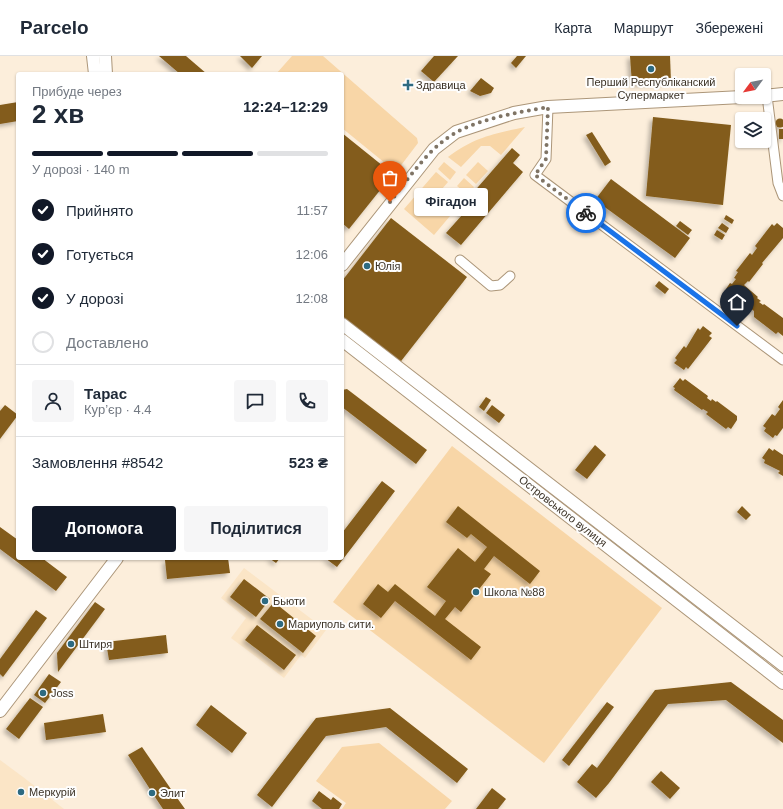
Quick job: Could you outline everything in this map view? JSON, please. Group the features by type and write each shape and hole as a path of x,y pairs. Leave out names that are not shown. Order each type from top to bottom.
{"street":[{"path":"93,56 94,72"},
{"path":"105,56 106,72"},
{"path":"771,95 783,94"},
{"path":"344,262 390,202 434,149 456,132 514,113 548,107 735,97"},
{"path":"766,104 778,183 783,196"},
{"path":"548,107 546,159 535,175 783,360"},
{"path":"460,260 491,286 500,285 510,276"},
{"name":"Островського вулиця","path":"344,326 783,665"},
{"name":"Островського вулиця","path":"344,342 783,683"},
{"path":"0,711 115,560"}],"shaded area":[{"path":"292,56 323,56 341,72 278,72"},
{"path":"344,74 417,138 418,143 396,172 344,130"},
{"path":"525,127 501,155 490,146 481,146 461,167 448,157 467,145 485,137"},
{"path":"444,162 456,172 450,180 438,169"},
{"path":"478,162 488,171 476,184 466,175"},
{"path":"436,172 448,182 442,189 449,195 455,188 466,197 434,235 404,209"},
{"path":"464,178 474,187 468,195 457,186"},
{"path":"452,446 662,608 544,763 333,602"},
{"name":"Мариуполь сити.","path":"244,568 326,630 305,658 301,655 284,678 231,638 246,618 221,598"},
{"path":"379,743 452,801 445,809 342,809 346,803 316,781 342,747"},
{"name":"Меркурій","path":"0,760 23,777 64,809 0,809"}],"building":[{"path":"159,56 186,56 205,72 178,72"},
{"path":"240,56 262,56 252,68"},
{"path":"434,56 458,56 434,82 421,71"},
{"path":"517,56 526,56 516,68 511,63"},
{"name":"Перший Республiканский Супермаркет","path":"630,56 670,56 671,82 632,84"},
{"path":"481,78 494,88 491,93 480,96 470,91"},
{"path":"16,102 16,121 0,124 0,105"},
{"path":"653,117 731,125 723,205 646,196"},
{"path":"778,119 782,119 784,123 782,127 778,127 776,125 776,121"},
{"path":"779,129 783,129 783,139 779,139"},
{"path":"592,132 611,162 605,166 586,135"},
{"path":"344,135 393,174 349,229 344,225"},
{"path":"512,148 520,155 513,163 523,172 461,245 446,233 463,214 458,210"},
{"path":"611,179 690,238 675,258 595,200"},
{"path":"726,215 734,220 732,224 724,219"},
{"path":"391,218 467,277 398,365 344,324 344,278"},
{"path":"680,221 692,230 688,235 676,226"},
{"path":"722,223 729,228 726,233 718,228"},
{"path":"777,223 783,228 783,238 762,263 763,264 749,282 748,281 744,285 758,297 757,298 761,301 759,302 783,318 783,336 778,332 776,334 754,317 754,311 750,308 749,310 728,294 730,292 726,289 730,283 732,284 736,279 734,278 738,272 736,271 750,253 752,255 757,248 755,246 772,224 774,226"},
{"path":"717,230 725,235 722,240 714,235"},
{"path":"659,281 669,289 665,294 655,286"},
{"path":"703,326 712,333 709,336 712,338 688,369 686,367 684,370 674,363 677,360 675,358 684,346 686,348 698,328 700,330"},
{"path":"680,378 683,381 685,379 708,396 707,398 711,401 712,399 716,402 717,401 737,416 737,420 731,429 728,427 726,429 706,414 708,412 703,409 702,410 674,390 675,388 673,387"},
{"path":"347,389 427,450 416,464 344,409 344,390"},
{"path":"486,397 491,400 484,411 479,407"},
{"path":"783,400 783,428 777,436 775,435 773,438 764,431 766,428 763,426 772,414 775,416 780,409 778,407"},
{"path":"5,405 16,413 16,418 0,439 0,411"},
{"path":"492,405 505,415 499,423 486,413"},
{"path":"595,445 606,455 587,479 575,470"},
{"path":"769,448 773,451 774,449 783,455 783,476 778,473 780,471 764,463 765,460 762,458"},
{"path":"382,481 395,491 344,558 344,530"},
{"path":"458,506 540,571 530,584 494,556 484,569 491,574 461,612 455,607 445,619 481,647 471,660 395,601 381,618 363,604 378,584 388,592 395,584 435,616 446,601 427,587 458,548 475,562 487,547 471,534 467,538 446,522"},
{"path":"742,506 751,515 746,520 737,512"},
{"path":"0,527 16,539 16,560 45,560 67,577 56,591 0,549"},
{"path":"165,560 228,560 230,573 167,579"},
{"path":"328,560 342,560 337,567"},
{"path":"244,579 270,599 256,617 230,597"},
{"path":"95,602 105,609 58,672 57,653"},
{"path":"274,602 316,636 303,653 260,619"},
{"path":"36,610 47,618 3,677 0,674 0,659"},
{"path":"257,625 296,655 284,670 245,640"},
{"path":"166,635 168,653 109,660 106,642"},
{"path":"49,674 61,682 45,703 34,695"},
{"path":"731,682 783,720 783,743 726,700 668,704 596,798 577,782 592,764 597,768 655,690"},
{"path":"30,698 43,707 19,739 6,729"},
{"path":"607,702 614,707 569,766 562,760"},
{"path":"211,705 247,733 232,753 196,725"},
{"path":"390,708 468,769 457,783 386,727 326,736 272,807 257,795 316,718"},
{"path":"103,714 106,732 46,740 44,723"},
{"path":"142,747 185,809 163,809 128,755"},
{"path":"661,771 680,788 670,799 651,782"},
{"path":"492,788 506,799 498,809 476,809"},
{"path":"319,791 331,800 333,797 342,804 339,809 322,809 312,801"}],"way so far":[{"path":"390,202 434,149 456,132 514,113 548,107 546,159 535,175 586,213"}],"place":[{"name":"Перший Республiканский Супермаркет","path":"651,69"},
{"name":"Здравица","path":"408,85"},
{"name":"Фігадон","path":"390,202"},
{"name":"Юлія","path":"367,266"},
{"name":"Школа №88","path":"476,592"},
{"name":"Бьюти","path":"265,601"},
{"name":"Мариуполь сити.","path":"280,624"},
{"name":"Штиря","path":"71,644"},
{"name":"Joss","path":"43,693"},
{"name":"Меркурій","path":"21,792"},
{"name":"Элит","path":"152,793"}],"route":[{"path":"586,213 737,326"}]}
